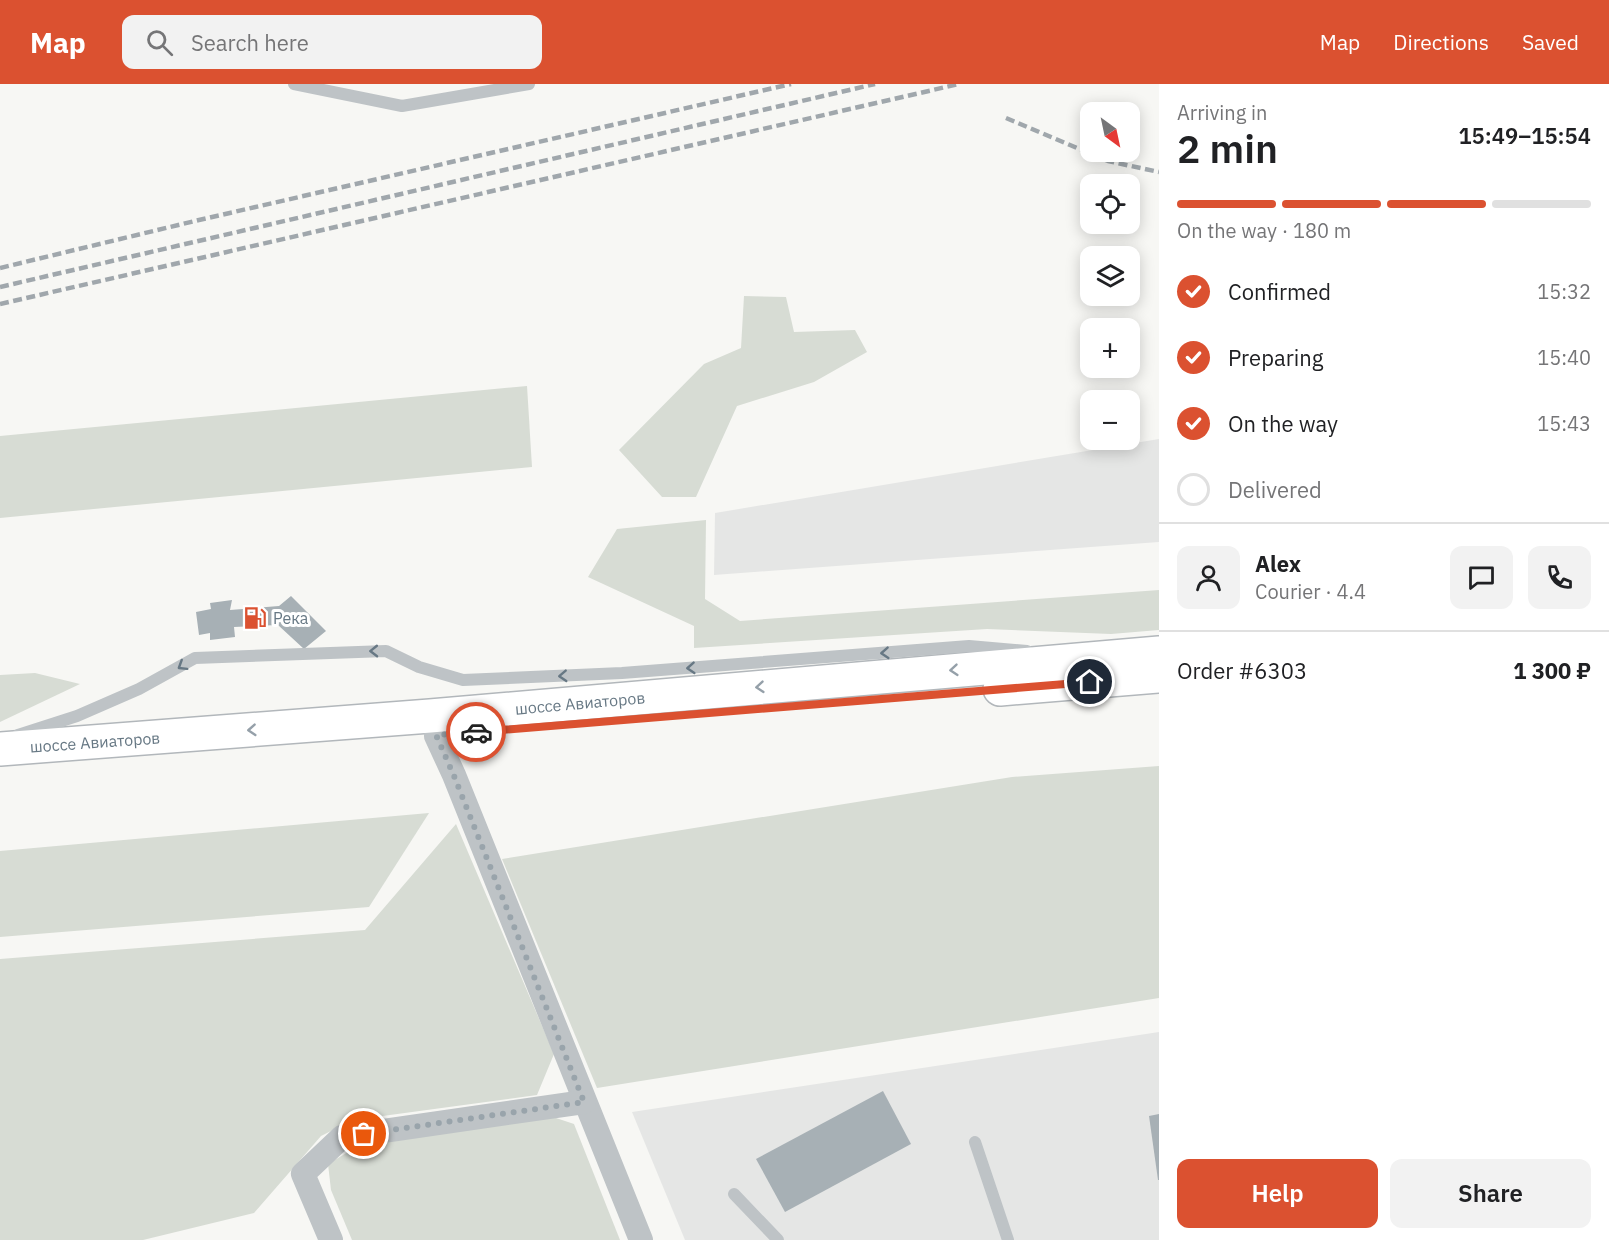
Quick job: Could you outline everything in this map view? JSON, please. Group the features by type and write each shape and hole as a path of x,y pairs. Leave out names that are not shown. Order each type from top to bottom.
{"main road":[{"name":"шоссе Авиаторов","path":"0,749 430,716 1159,653"},
{"name":"шоссе Авиаторов","path":"0,772 1159,676"}],"street":[{"path":"436,735 641,1240"},
{"path":"331,1240 303,1174 342,1137 584,1102"}],"lane":[{"path":"294,84 402,106 529,84"},
{"path":"0,740 88,711 139,689 195,658 386,651 418,667 463,680 622,673 969,646 1111,657"},
{"path":"975,1142 1008,1240"},
{"path":"734,1194 778,1240"}],"shaded area":[{"path":"744,296 786,297 794,332 855,330 867,352 814,382 737,406 696,497 662,497 619,450 704,364 741,348"},
{"path":"527,386 532,467 0,518 0,436"},
{"path":"1159,439 1159,542 714,575 715,513 1093,450 1140,450 1140,442"},
{"path":"706,520 705,599 740,621 1159,590 1159,630 1111,634 987,629 694,648 694,626 588,577 617,529"},
{"path":"35,673 80,684 0,722 0,675"},
{"path":"1159,766 1159,998 597,1088 502,859 1012,777"},
{"path":"429,813 369,907 0,937 0,851"},
{"path":"456,824 554,1054 537,1095 353,1120 321,1136 254,1213 143,1240 0,1240 0,959 365,930"},
{"path":"1159,1032 1159,1240 685,1240 632,1112"},
{"path":"550,1116 574,1124 620,1240 352,1240 331,1190 328,1164 358,1146"}],"building":[{"name":"Река","path":"291,596 326,631 304,649 278,625 234,627 235,637 210,640 210,633 199,635 196,612 211,609 210,603 232,600 230,610 279,606"},
{"path":"883,1091 911,1144 785,1212 756,1159"},
{"path":"1159,1114 1159,1180 1158,1180 1149,1116"}],"railway":[{"path":"0,268 791,84"},
{"path":"0,287 875,84"},
{"path":"0,304 959,84"},
{"path":"1006,118 1108,161 1159,172"}],"way so far":[{"path":"364,1134 584,1102 436,735 476,732"}],"place":[{"name":"Река","path":"255,618"}],"route":[{"path":"476,732 1090,682"}]}
